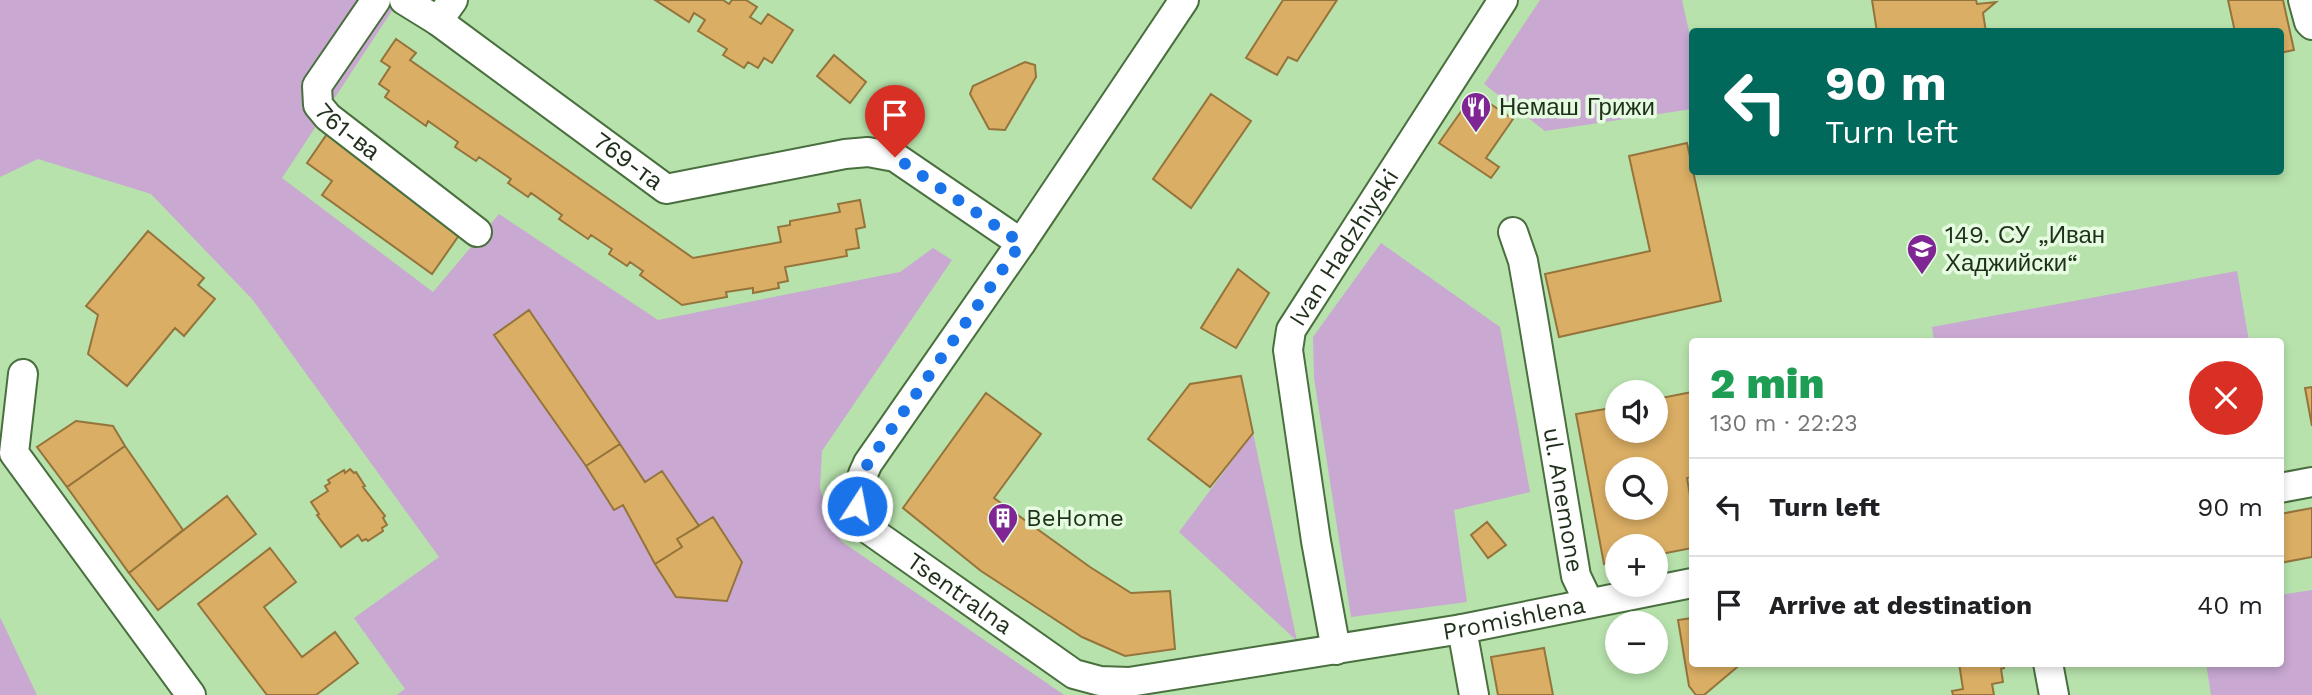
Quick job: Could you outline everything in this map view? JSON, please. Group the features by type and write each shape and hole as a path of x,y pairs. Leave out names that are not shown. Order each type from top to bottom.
{"street":[{"name":"761-ва","path":"376,0 317,86 317,105 328,117 477,232"},
{"path":"404,0 446,10"},
{"name":"Tsentralna","path":"1184,0 863,472 859,482 857,506 868,529 1074,674 1100,681 1129,682 1336,650"},
{"name":"Ivan Hadzhiyski","path":"1336,650 1316,541 1288,350 1291,330 1503,0"},
{"path":"2303,0 2312,25"},
{"name":"769-та","path":"446,10 666,189 845,154 868,152 895,157 1021,243"},
{"name":"ul. Anemone","path":"1513,232 1532,259 1557,394 1576,576 1589,603"},
{"path":"23,374 7,460 191,695"},
{"path":"2284,487 2312,482"},
{"name":"Promishlena","path":"1336,650 1462,629 1689,584"},
{"path":"1462,629 1474,695"},
{"path":"2049,667 2054,695"}],"shaded area":[{"path":"0,0 399,0 282,178 433,292 499,214 658,320 900,272 933,248 952,260 822,451 820,488 828,517 841,541 1064,695 397,695 405,689 354,618 439,557 252,299 151,194 38,159 0,177"},
{"path":"1540,0 1682,0 1689,32 1689,109 1545,131 1484,84"},
{"path":"1381,243 1500,327 1530,492 1454,510 1467,602 1351,617 1314,378 1313,337"},
{"path":"2237,271 2248,338 1934,338 1932,327"},
{"path":"1253,433 1297,641 1179,532"},
{"path":"2312,590 2312,695 2211,695 2207,667 2284,667 2284,594"},
{"path":"0,617 37,695 0,695"}],"building":[{"path":"655,0 723,0 729,4 732,0 746,0 757,7 750,17 761,24 768,14 793,30 772,63 764,58 758,68 748,62 744,68 723,55 727,49 698,31 705,20 694,13 689,22"},
{"path":"1283,0 1337,0 1297,61 1288,57 1277,75 1246,58"},
{"path":"1872,0 1976,0 1977,4 1996,2 1983,13 1985,28 1876,28"},
{"path":"2228,0 2283,0 2294,50 2284,52 2284,28 2234,28"},
{"path":"396,39 416,53 410,60 693,258 781,242 778,227 790,225 790,221 840,212 838,204 860,200 865,227 856,229 859,248 846,250 847,256 785,267 788,281 778,283 779,288 753,293 753,288 726,292 727,297 682,305 640,275 643,271 630,262 627,266 609,254 612,249 591,235 588,239 559,219 562,215 531,193 528,197 508,183 511,179 479,157 476,161 455,147 458,142 428,121 426,126 385,97 389,91 379,84 390,67 381,61"},
{"path":"834,55 866,82 850,103 817,76"},
{"path":"1025,62 1035,65 1036,77 1005,130 989,129 970,94 973,86"},
{"path":"1474,93 1513,119 1486,158 1499,167 1491,178 1439,143"},
{"path":"1211,94 1251,121 1191,208 1153,179"},
{"path":"327,134 462,231 432,274 322,195 332,181 307,163"},
{"path":"1687,143 1689,175 1694,175 1721,301 1559,337 1545,274 1650,251 1629,156"},
{"path":"148,231 204,278 198,285 215,299 184,336 175,328 127,386 88,354 98,315 86,306"},
{"path":"1238,269 1269,293 1236,348 1201,328"},
{"path":"529,310 620,444 586,466 494,335"},
{"path":"1241,376 1253,433 1210,487 1148,439 1190,384"},
{"path":"2312,387 2312,426 2305,388"},
{"name":"BeHome","path":"986,393 1041,434 994,498 1131,593 1170,591 1175,649 1125,656 1082,637 981,571 903,508"},
{"path":"1689,393 1689,549 1668,553 1668,534 1605,534 1604,564 1576,414 1605,409 1605,443 1668,443 1668,397"},
{"path":"76,421 113,426 125,446 67,487 37,447"},
{"path":"620,444 645,482 662,471 699,526 677,539 682,547 655,564 623,505 614,510 586,466"},
{"path":"125,446 183,530 129,573 67,487"},
{"path":"350,469 356,472 365,486 363,487 385,516 383,518 387,525 368,541 362,541 358,535 341,547 317,515 319,514 311,502 328,491 325,486 330,483 328,480"},
{"path":"227,496 256,534 158,610 129,573"},
{"path":"2312,508 2312,557 2284,562 2284,513"},
{"path":"713,517 742,562 727,601 676,597 655,564 682,547 677,539"},
{"path":"1487,522 1506,545 1488,558 1471,535"},
{"path":"270,548 296,582 264,607 302,657 335,632 358,663 316,695 267,695 198,604"},
{"path":"1689,618 1689,667 1737,667 1704,695 1696,695 1689,686 1678,620"},
{"path":"1544,648 1553,695 1498,695 1491,657"},
{"path":"1960,667 2004,667 2001,669 2003,682 1992,684 1994,695 1953,695 1952,691 1963,689"}],"place":[{"name":"Немаш Грижи","path":"1476,134"},
{"name":"149. СУ „Иван Хаджийски“","path":"1922,276"},
{"name":"BeHome","path":"1003,545"}],"route":[{"path":"857,506 859,482 868,463 1021,243 895,157"}]}
